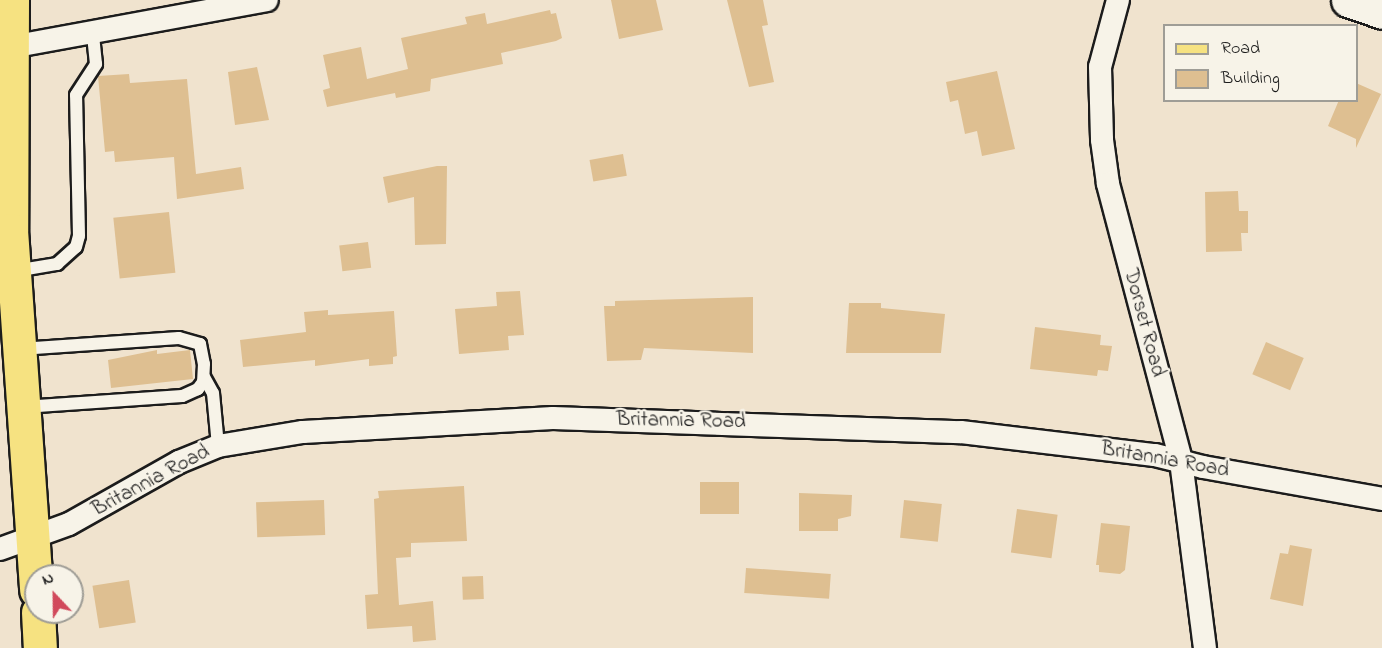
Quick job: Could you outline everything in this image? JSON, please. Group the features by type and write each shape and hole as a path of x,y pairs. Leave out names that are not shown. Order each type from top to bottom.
{"main road":[{"path":"12,0 6,45 14,271 34,564"},
{"path":"1348,0 1382,12"},
{"path":"39,624 40,648"}],"street":[{"path":"6,45 93,33 197,7 267,0"},
{"name":"Dorset Road","path":"1118,0 1100,67 1102,140 1108,184 1180,461 1204,648"},
{"name":"Britannia Road","path":"0,549 32,540 69,524 179,462 218,446 303,432 553,418 961,432 1155,455 1382,499"}],"lane":[{"path":"14,271 57,264 75,247 79,236 76,95 96,64 93,33"},
{"path":"18,350 151,339 194,340 203,350 204,377 213,393 218,446"},
{"path":"22,407 175,397 198,389 204,377"}],"building":[{"path":"611,0 656,0 663,30 619,39"},
{"path":"727,0 763,0 768,25 762,26 774,82 749,87"},
{"path":"550,10 551,14 556,13 562,38 556,41 501,53 503,64 431,79 430,91 396,98 395,93 327,107 323,90 330,88 323,55 361,47 367,79 408,69 401,38 467,24 465,17 485,13 487,24"},
{"path":"257,67 269,120 235,125 228,72"},
{"path":"997,71 1015,149 982,156 977,131 965,134 958,100 950,102 946,82"},
{"path":"129,74 130,83 187,79 196,174 241,167 244,189 177,199 174,157 115,162 114,151 105,152 98,76"},
{"path":"1358,84 1381,94 1356,148 1356,139 1328,126 1338,102 1358,102"},
{"path":"623,154 627,176 593,182 590,160"},
{"path":"447,166 446,244 415,245 414,197 388,203 383,177"},
{"path":"1238,191 1239,211 1248,211 1248,233 1241,233 1242,251 1206,252 1205,192"},
{"path":"169,212 175,273 120,279 113,218"},
{"path":"368,242 371,268 342,271 339,246"},
{"path":"520,291 524,335 508,336 509,350 459,354 455,309 497,306 496,292"},
{"path":"753,297 753,353 644,348 641,360 607,361 604,306 615,306 615,301"},
{"path":"849,303 881,303 881,308 945,314 941,353 846,353"},
{"path":"328,310 328,315 394,311 397,356 393,357 393,364 369,366 369,359 315,366 315,360 243,367 240,340 306,332 304,312"},
{"path":"1035,327 1101,335 1100,345 1112,346 1108,371 1098,370 1097,376 1030,369"},
{"path":"1266,342 1304,358 1290,390 1252,374"},
{"path":"157,350 157,354 190,350 193,379 111,388 108,360"},
{"path":"700,482 739,482 739,514 700,514"},
{"path":"464,486 467,541 411,543 411,557 396,558 399,605 433,601 436,640 413,642 412,626 367,629 365,595 378,594 374,499 379,498 378,491"},
{"path":"799,493 852,495 851,516 838,519 838,531 799,531"},
{"path":"324,500 325,535 257,537 256,502"},
{"path":"904,500 942,504 938,542 900,538"},
{"path":"1017,509 1058,515 1051,558 1011,553"},
{"path":"1101,523 1130,526 1125,570 1120,574 1099,572 1099,565 1096,565"},
{"path":"1290,545 1312,549 1303,606 1270,599 1280,553 1288,554"},
{"path":"746,568 831,574 829,599 744,593"},
{"path":"483,576 484,599 463,600 462,577"},
{"path":"129,580 136,622 99,628 92,586"}]}
